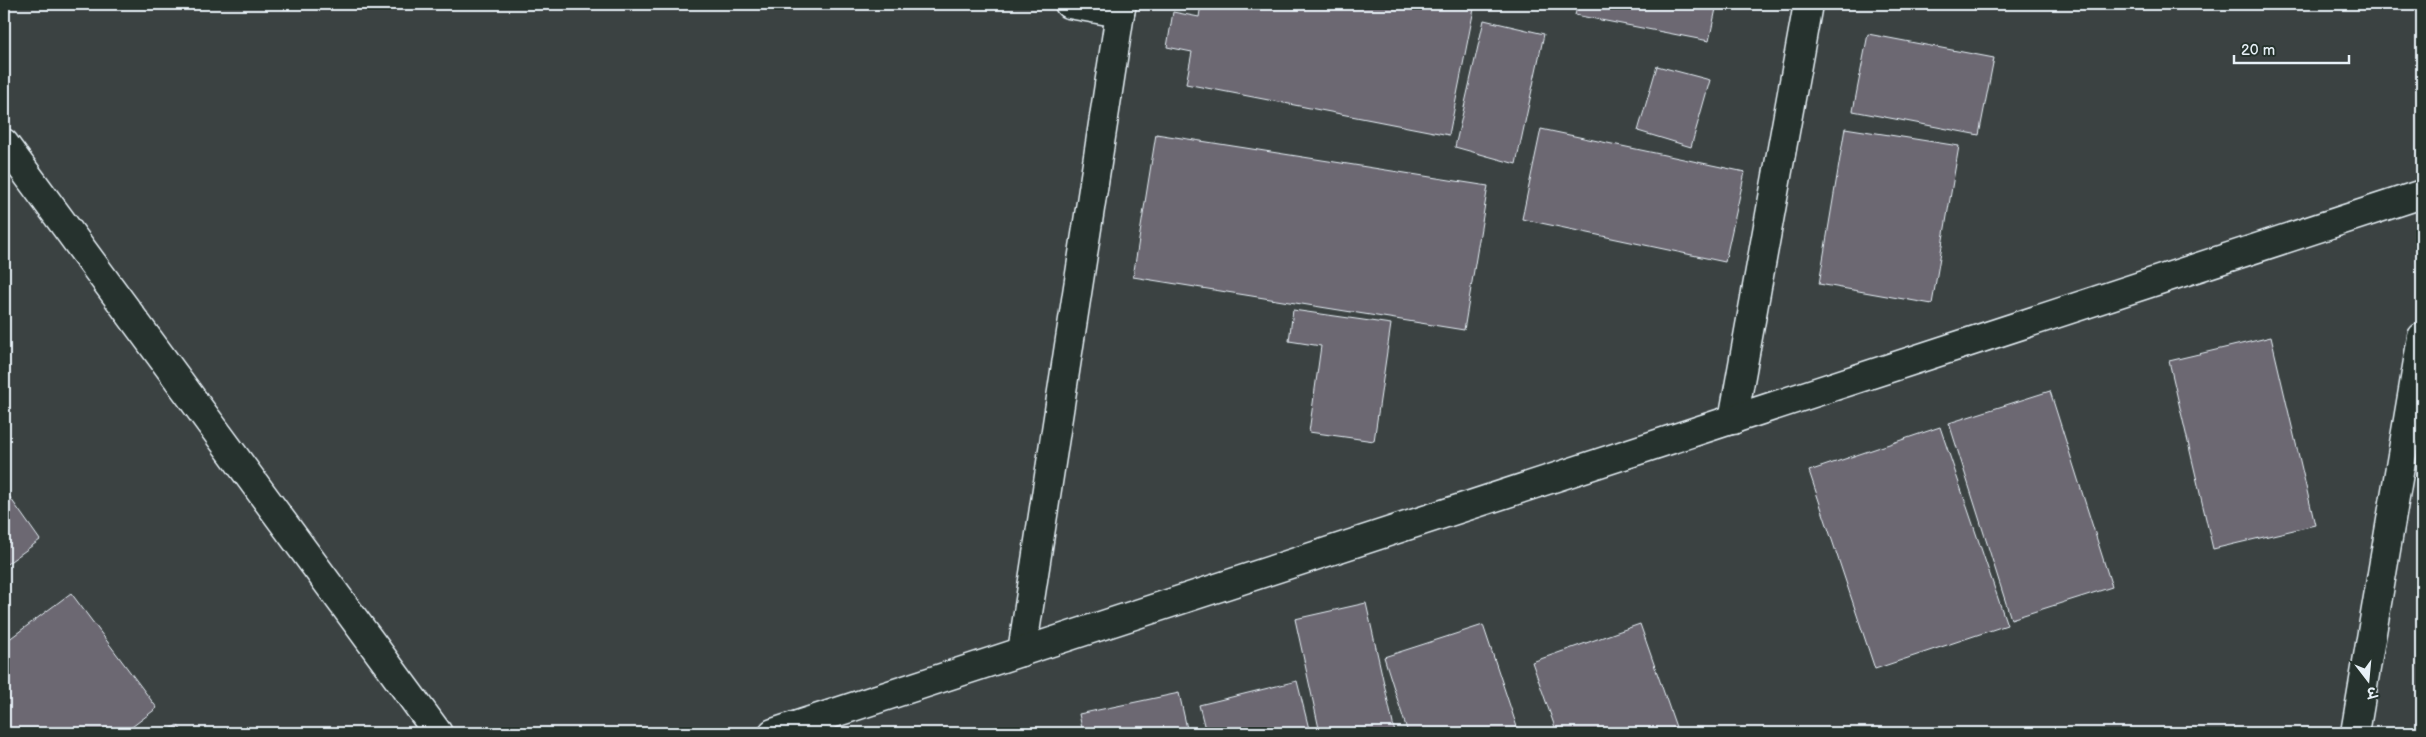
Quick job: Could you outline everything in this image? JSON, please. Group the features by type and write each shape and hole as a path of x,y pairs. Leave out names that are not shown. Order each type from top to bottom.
{"lane":[{"path":"1022,652 1121,8 1069,4"},
{"path":"1733,420 1808,4"},
{"path":"4,143 438,733"},
{"path":"773,733 2422,194"},
{"path":"2355,733 2422,337"}],"shaded area":[{"path":"4,4 2422,4 2422,733 4,733"}],"building":[{"path":"1201,4 1475,4 1449,135 1186,84 1192,52 1167,47 1173,12 1199,17"},
{"path":"1578,4 1717,4 1709,41 1575,15"},
{"path":"1484,20 1544,34 1516,164 1455,147"},
{"path":"1868,34 1994,58 1979,135 1853,111"},
{"path":"1657,66 1710,80 1691,147 1638,131"},
{"path":"1845,128 1959,146 1932,304 1819,284"},
{"path":"1541,129 1745,172 1725,262 1522,219"},
{"path":"1156,134 1488,186 1464,330 1133,277"},
{"path":"1293,310 1391,324 1374,441 1309,432 1321,346 1289,341"},
{"path":"2271,337 2315,525 2213,549 2169,361"},
{"path":"2050,391 2112,587 2011,619 1949,423"},
{"path":"1940,427 2007,625 1875,669 1809,471"},
{"path":"4,489 40,540 4,566"},
{"path":"71,593 157,708 124,733 4,733 4,643"},
{"path":"1366,603 1395,733 1320,733 1295,619"},
{"path":"1640,624 1676,727 1657,733 1557,733 1532,662"},
{"path":"1483,625 1519,733 1408,733 1384,657"},
{"path":"1297,681 1310,733 1206,733 1199,705"},
{"path":"1179,693 1188,733 1083,733 1079,714"},
{"path":"177,725 184,733 165,733"}]}
